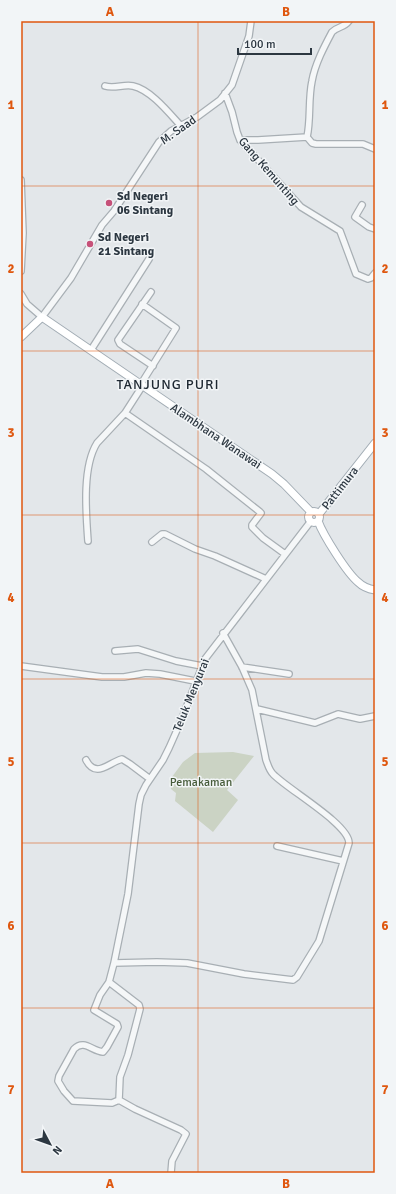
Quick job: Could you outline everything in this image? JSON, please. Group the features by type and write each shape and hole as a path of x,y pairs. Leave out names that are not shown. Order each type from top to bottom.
{"main road":[{"path":"21,337 42,317"},
{"name":"Alambhana Wanawai","path":"42,317 272,474 284,484 311,512 316,512 316,518"},
{"name":"Pattimura","path":"316,518 375,443"},
{"path":"316,518 326,537 354,579 364,586 375,590"}],"street":[{"name":"M. Saad","path":"42,317 71,278 102,225 114,211 159,142 220,100 232,85 249,36 251,21"},
{"path":"307,138 310,126 311,89 316,67 332,32 335,29 346,25 349,21"},
{"path":"105,86 125,85 134,86 143,90 159,103 181,126"},
{"name":"Gang Kemunting","path":"226,93 240,140 301,207 340,231 356,274 368,279 375,273"},
{"path":"240,140 307,138 312,143 316,144 364,144 375,149"},
{"path":"21,180 23,233 21,271"},
{"path":"362,205 355,217 369,227 375,229"},
{"path":"91,350 149,258"},
{"path":"151,292 118,340 120,344 153,366"},
{"name":"Alambhana Wanawai","path":"21,294 27,304 42,317"},
{"path":"88,541 87,480 90,463 97,443 125,413 176,328 142,304"},
{"path":"125,413 206,469 260,512 261,513 252,527 263,538 284,554"},
{"name":"Teluk Menyurai","path":"119,1100 112,1103 73,1101 64,1092 58,1081 67,1062 78,1046 83,1044 103,1052 118,1027 117,1024 94,1010 100,995 109,982 114,963 128,894 138,810 143,790 163,760 169,748 181,721 195,682 211,649 284,554 316,518"},
{"path":"152,542 162,534 165,534 195,549 215,556 266,579"},
{"path":"114,963 187,963 244,974 292,980 297,977 317,946 349,843 348,836 338,826 280,780 269,769 252,690 242,667 223,633"},
{"path":"115,651 138,649 176,661 202,666"},
{"path":"21,666 62,671 78,675 102,677 124,677 146,673 160,674 195,682"},
{"path":"242,667 289,674"},
{"path":"257,710 316,723 338,714 360,719 375,716"},
{"path":"86,760 89,766 97,770 122,759 150,779"},
{"path":"277,846 343,861"},
{"path":"109,982 139,1005 140,1009 120,1078 119,1100 181,1130 186,1134 172,1161 172,1173"}],"green space":[{"name":"Pemakaman","path":"233,752 254,756 227,790 238,800 213,832 175,801 176,793 171,789 169,781 183,762 195,753"}],"place":[{"name":"Sd Negeri 06 Sintang","path":"109,203"},
{"name":"Sd Negeri 21 Sintang","path":"90,244"}],"district":[{"name":"TANJUNG PURI","path":"168,384"}]}
